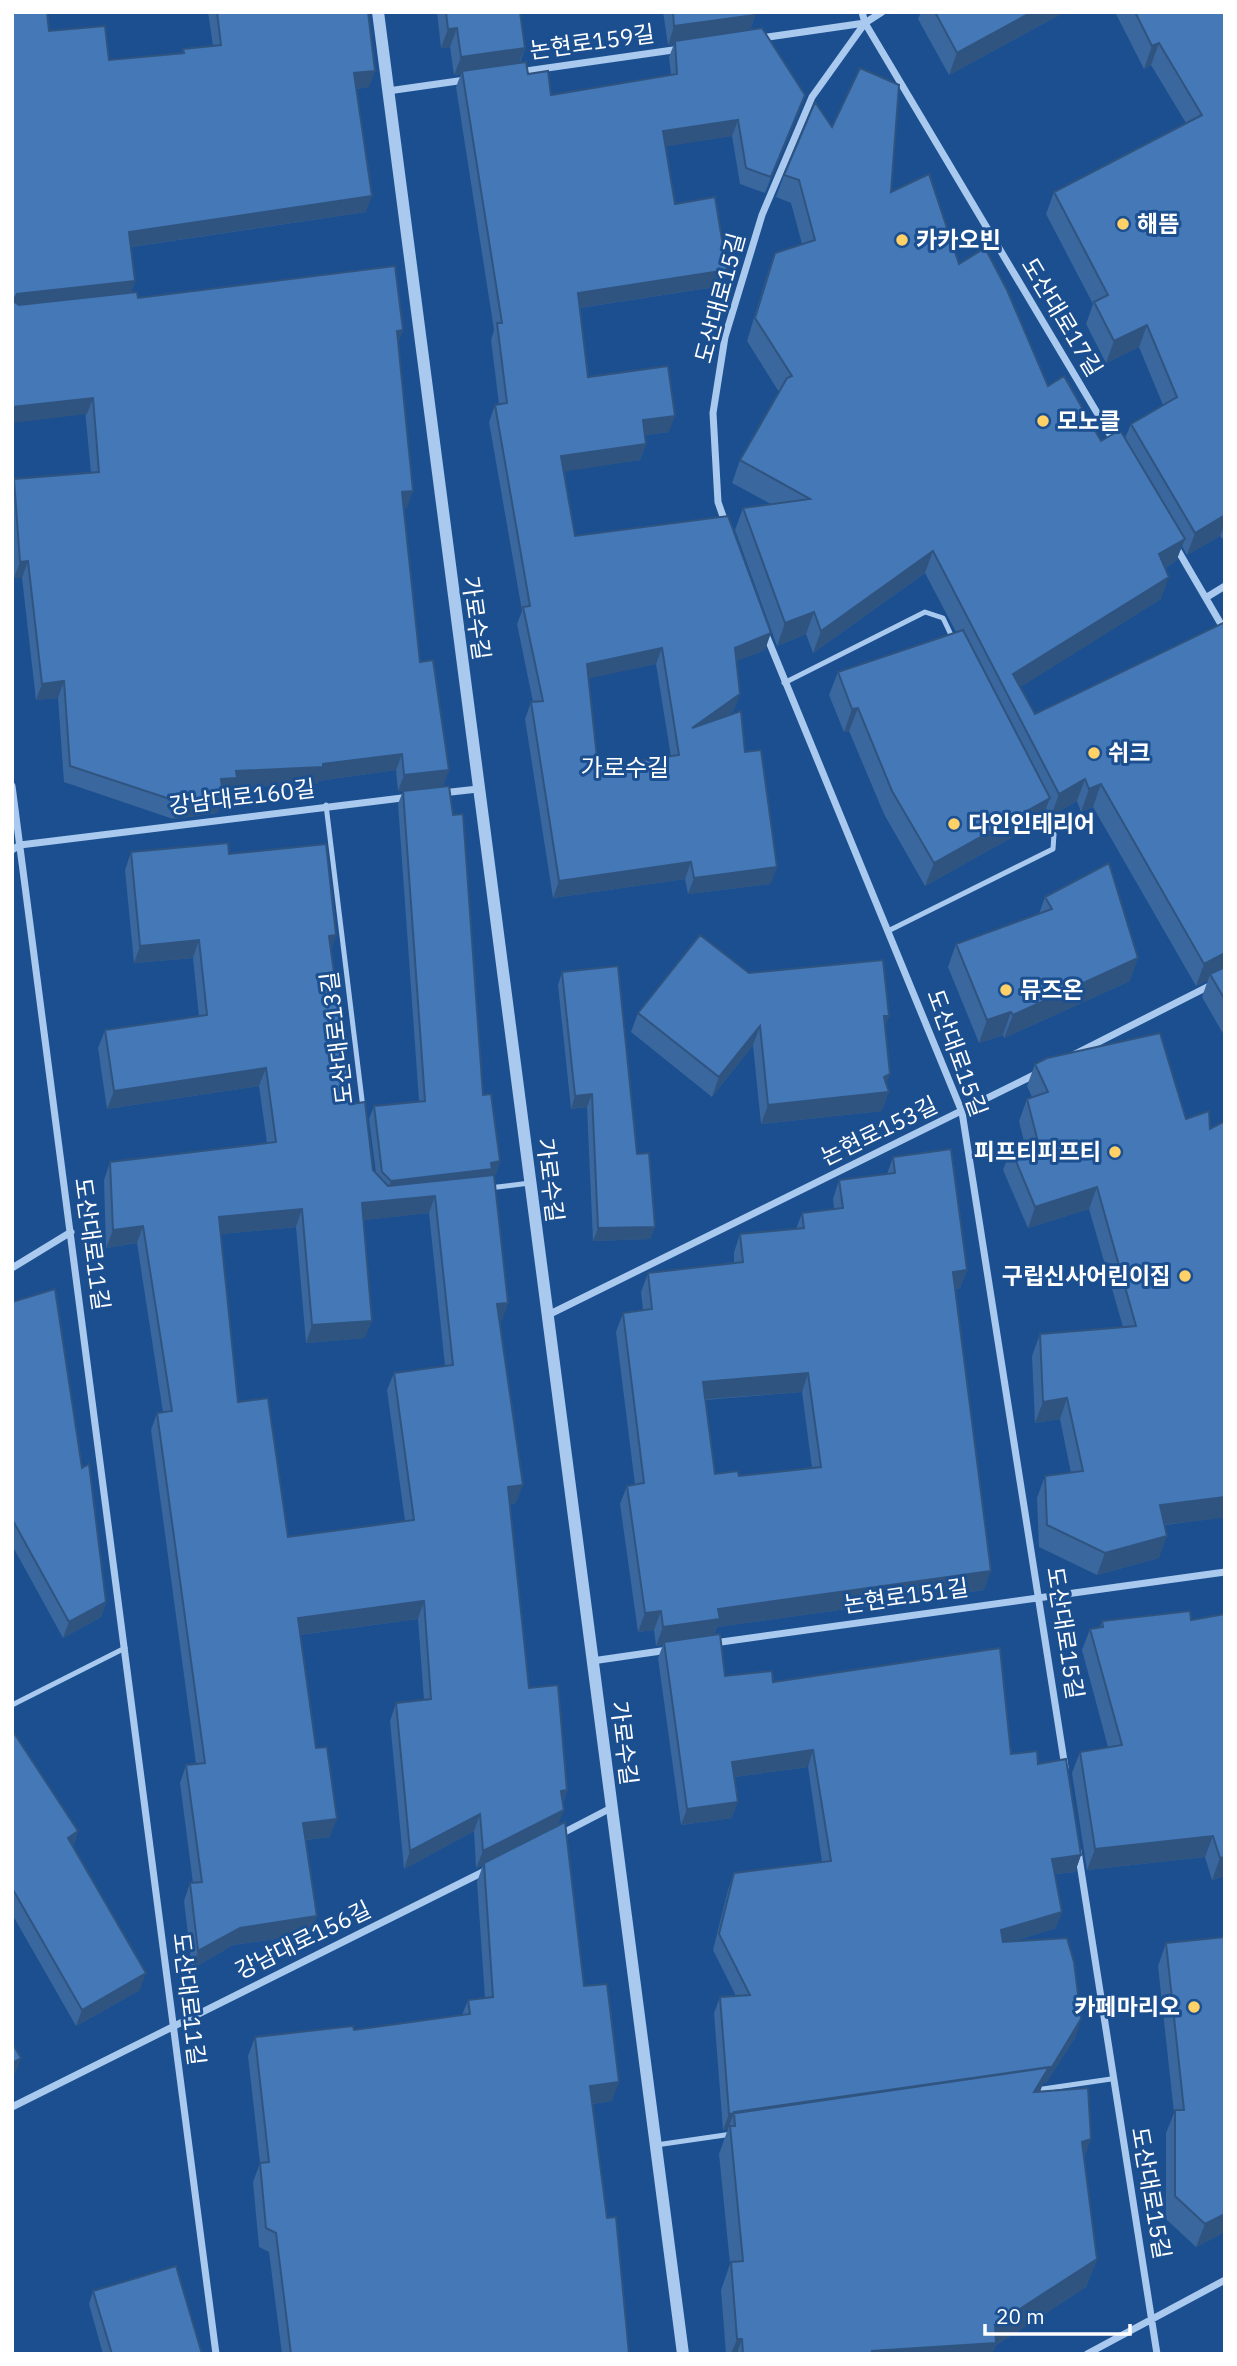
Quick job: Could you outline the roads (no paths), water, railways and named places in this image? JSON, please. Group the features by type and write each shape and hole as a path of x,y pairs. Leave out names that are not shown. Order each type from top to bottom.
{"street":[{"name":"가로수길","path":"378,12 683,2354"},
{"name":"도산대로17길","path":"862,12 865,23 1121,454"},
{"path":"756,38 865,23 882,12"},
{"name":"도산대로15길","path":"727,528 718,502 713,413 725,337 762,215 812,97 865,23"},
{"name":"논현로159길","path":"511,74 688,48"},
{"path":"388,91 470,79"},
{"path":"1171,538 1225,631"},
{"path":"1207,597 1225,586"},
{"name":"도산대로15길","path":"760,618 784,682 890,930 962,1112 1067,1776"},
{"name":"도산대로11길","path":"12,786 16,848 71,1232 216,2354"},
{"path":"437,794 478,789"},
{"name":"강남대로160길","path":"16,848 326,805 423,795"},
{"path":"1070,1057 1225,978"},
{"name":"논현로153길","path":"547,1315 1046,1069"},
{"path":"12,1268 71,1232"},
{"name":"논현로151길","path":"701,1645 1225,1572"},
{"path":"592,1661 674,1649"},
{"path":"550,1839 611,1808"},
{"name":"도산대로15길","path":"1077,1845 1111,2079 1157,2354"},
{"name":"강남대로156길","path":"12,2107 502,1863"},
{"path":"1087,2354 1225,2280"}],"lane":[{"path":"784,682 925,612 943,618 955,642"},
{"path":"890,930 1053,849 1054,834 1036,798"},
{"name":"도산대로13길","path":"326,805 364,1118"},
{"path":"477,1189 530,1183"},
{"path":"12,1705 126,1648"},
{"path":"1028,2091 1111,2079"},
{"path":"656,2145 738,2133"}],"place":[{"name":"해뜸","path":"1123,224"},
{"name":"카카오빈","path":"902,240"},
{"name":"모노클","path":"1043,421"},
{"name":"쉬크","path":"1094,753"},
{"name":"다인인테리어","path":"954,824"},
{"name":"뮤즈온","path":"1006,990"},
{"name":"피프티피프티","path":"1115,1152"},
{"name":"구립신사어린이집","path":"1185,1276"},
{"name":"카페마리오","path":"1194,2007"}],"district":[{"name":"가로수길","path":"625,768"}]}
